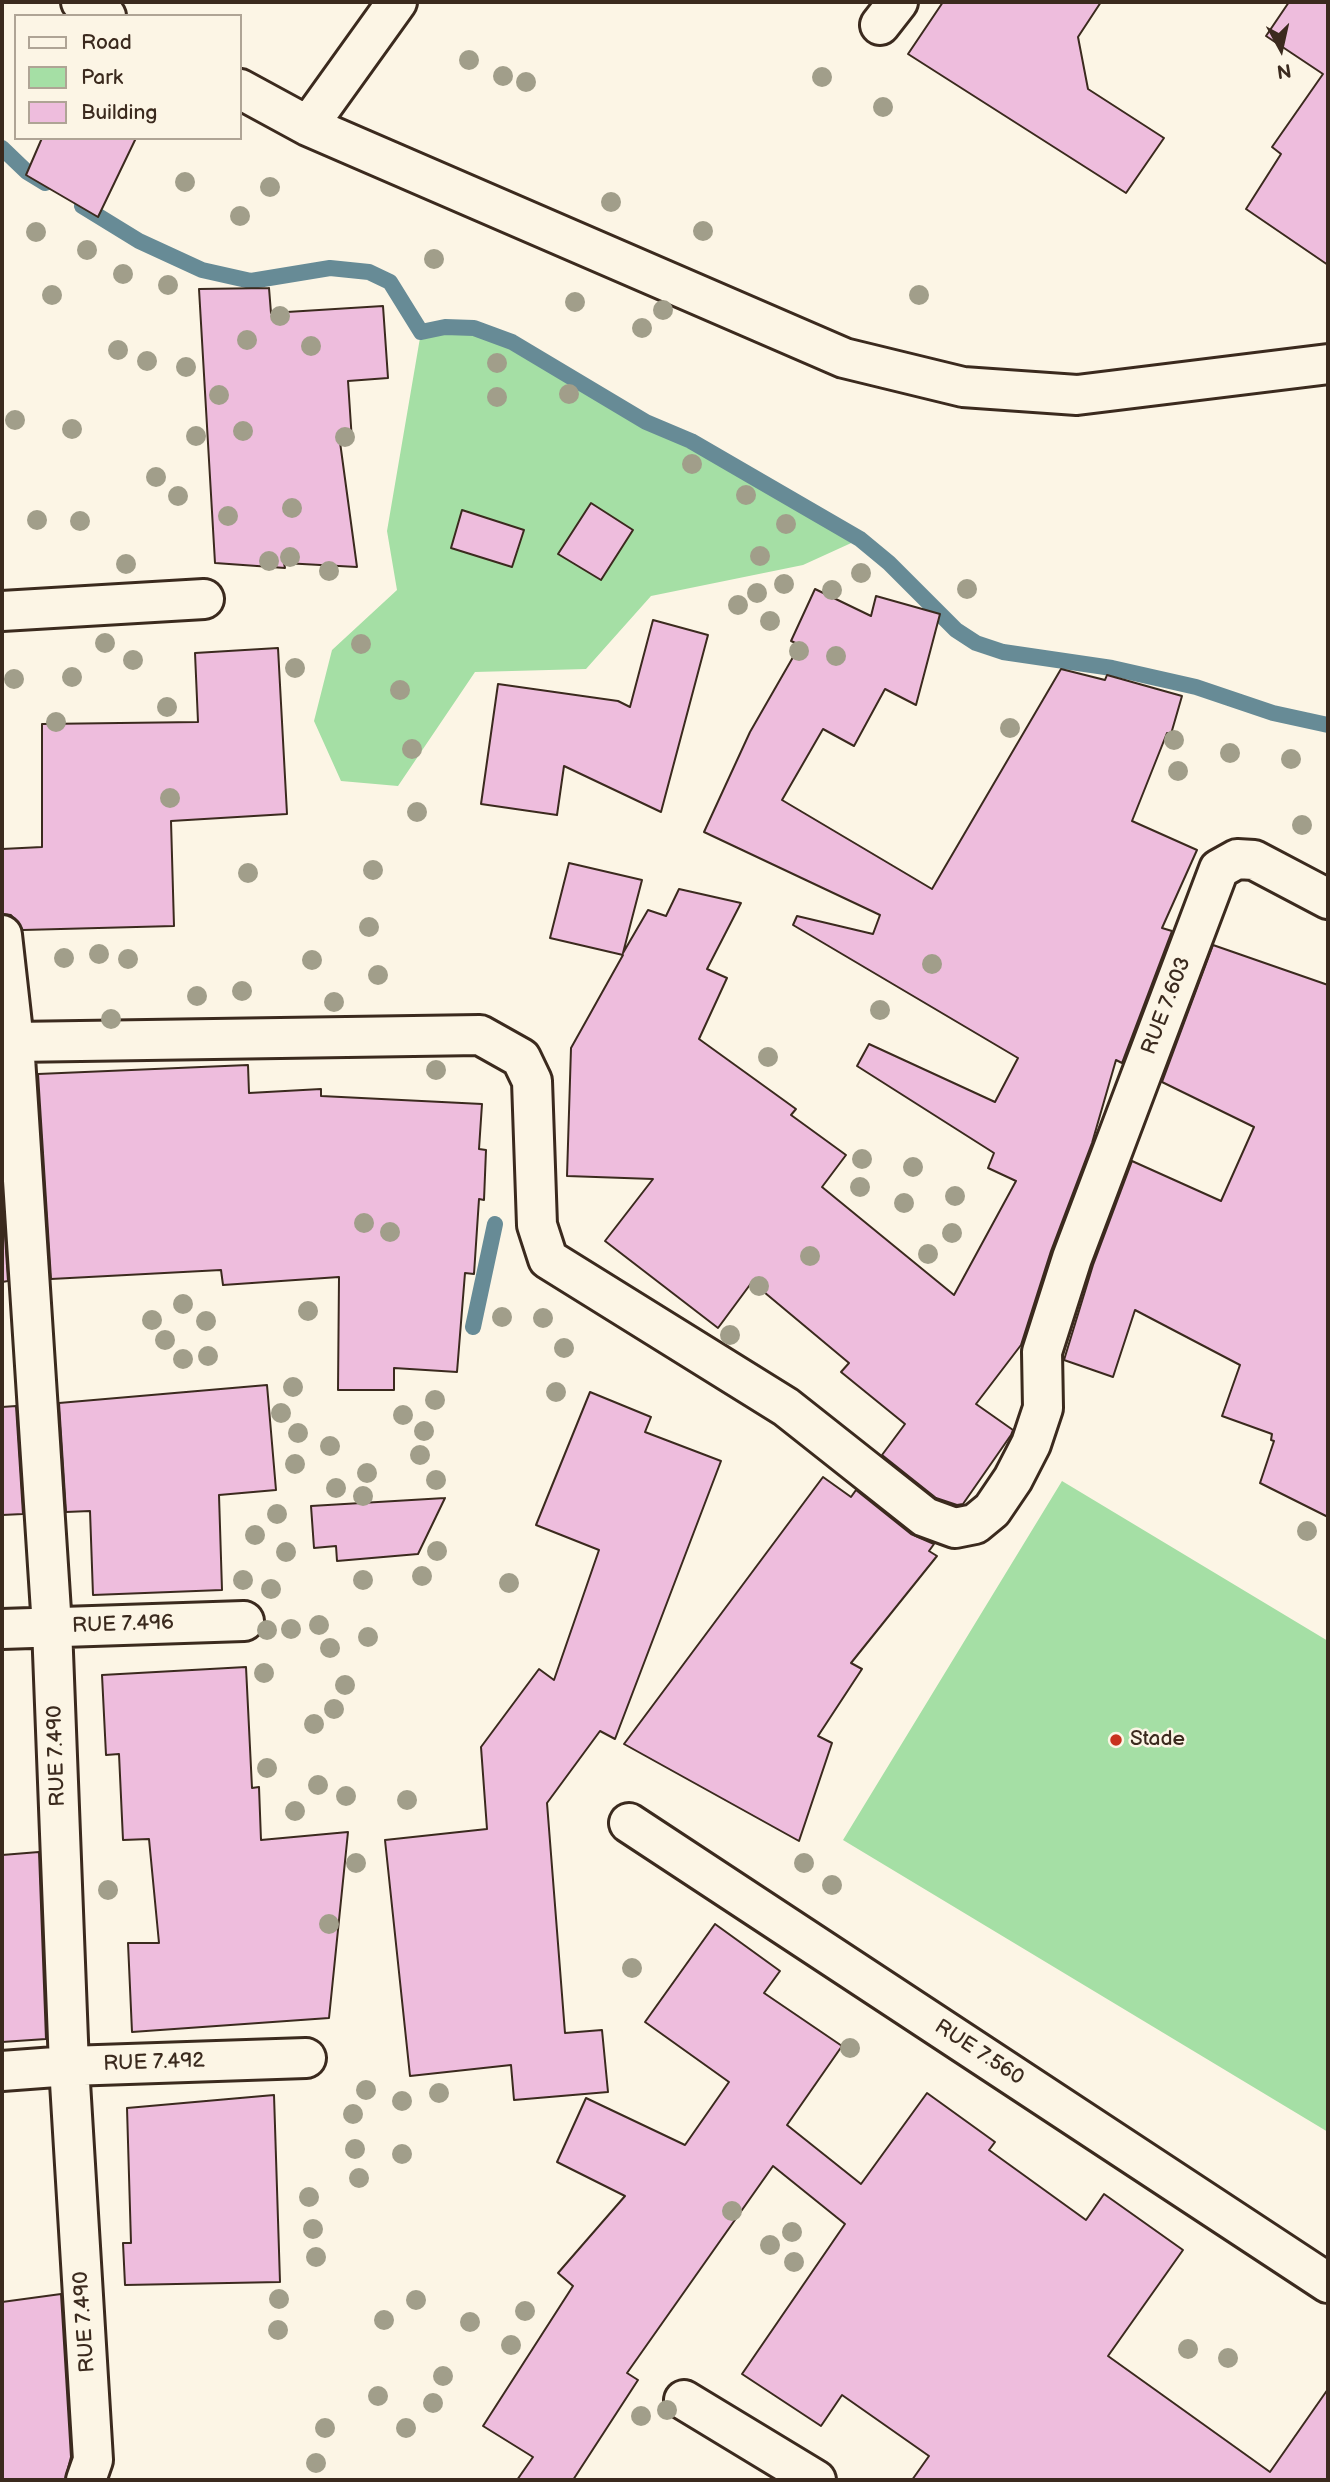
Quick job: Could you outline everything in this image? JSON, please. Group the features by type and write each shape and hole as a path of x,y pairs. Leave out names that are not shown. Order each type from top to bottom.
{"street":[{"path":"80,2 102,14"},
{"path":"308,126 397,2"},
{"path":"242,90 308,126 844,358 962,387 1077,395 1328,364"},
{"path":"2,611 204,598"},
{"name":"RUE 7.603","path":"8,1043 480,1035 521,1058 531,1081 537,1225 548,1259 786,1407 925,1517 955,1528 975,1524 992,1510 1013,1479 1031,1444 1042,1408 1042,1352 1072,1258 1219,869 1237,859 1254,860 1326,891"},
{"name":"RUE 7.490","path":"2,935 52,1627 69,2066 93,2460 86,2480"},
{"name":"RUE 7.496","path":"2,1629 244,1620"},
{"name":"RUE 7.560","path":"629,1823 1328,2283"},
{"name":"RUE 7.492","path":"2,2071 69,2066 306,2058"},
{"path":"684,2400 816,2480"}],"green space":[{"path":"445,327 474,328 512,342 646,422 691,441 860,539 803,565 651,596 586,669 475,672 398,786 341,781 314,721 332,650 397,590 387,531 421,332"},
{"name":"Stade","path":"1062,1481 1328,1641 1328,2132 843,1840"}],"building":[{"path":"943,2 1101,2 1078,37 1088,89 1164,138 1126,193 908,54"},
{"path":"1289,2 1328,2 1328,265 1246,209 1281,154 1272,147 1323,74 1266,36"},
{"path":"41,140 135,140 98,217 26,175"},
{"path":"269,288 271,313 383,306 388,378 348,381 352,441 340,442 357,567 284,563 285,568 215,563 199,289"},
{"path":"591,503 633,530 601,580 558,554"},
{"path":"462,510 524,530 512,567 451,548"},
{"path":"815,589 871,616 876,596 940,614 916,705 885,689 854,746 823,729 782,800 932,889 1061,669 1105,680 1107,675 1182,696 1171,734 1167,733 1132,821 1197,850 1162,928 1172,931 1122,1063 1116,1060 1092,1143 1051,1251 1021,1345 976,1404 1013,1430 963,1504 957,1505 936,1498 882,1455 905,1424 841,1372 849,1363 752,1282 718,1328 605,1241 653,1179 567,1176 571,1048 623,955 550,938 569,863 642,880 623,953 648,910 666,916 679,889 741,903 707,969 727,978 699,1039 796,1109 791,1115 846,1155 822,1187 954,1295 1016,1181 988,1168 994,1153 857,1066 869,1044 995,1102 1018,1058 793,925 797,916 873,934 880,915 704,832 750,732 800,645 791,641"},
{"path":"653,620 708,635 661,812 564,766 557,815 481,804 498,684 618,701 630,707"},
{"path":"278,648 287,814 171,821 174,926 23,930 11,915 2,914 2,849 42,847 42,724 198,722 195,653"},
{"path":"1213,945 1328,985 1328,1517 1260,1483 1274,1441 1271,1440 1272,1434 1222,1416 1240,1365 1135,1310 1113,1377 1064,1360 1093,1265 1132,1161 1221,1201 1254,1127 1162,1082"},
{"path":"248,1065 249,1093 321,1089 321,1096 482,1104 479,1149 486,1150 484,1200 479,1199 474,1274 465,1273 457,1372 394,1368 394,1390 338,1390 339,1277 223,1285 221,1270 51,1279 38,1074"},
{"path":"2,1191 8,1281 2,1282"},
{"path":"267,1385 276,1490 219,1495 222,1590 93,1595 90,1511 66,1512 59,1403"},
{"path":"590,1392 651,1417 645,1432 721,1461 615,1739 600,1731 547,1803 565,2033 602,2030 608,2092 514,2100 511,2065 410,2076 385,1840 487,1829 481,1747 539,1669 554,1680 599,1550 536,1525"},
{"path":"16,1406 23,1514 2,1515 2,1407"},
{"path":"823,1477 851,1497 856,1490 911,1534 934,1544 929,1551 937,1556 851,1663 862,1669 818,1736 832,1743 799,1841 624,1744"},
{"path":"445,1498 418,1554 337,1561 336,1546 314,1548 311,1506"},
{"path":"246,1667 252,1788 259,1787 261,1840 348,1832 329,2018 132,2032 128,1943 159,1943 149,1839 123,1840 119,1754 106,1755 102,1675"},
{"path":"39,1852 46,2039 2,2042 2,1855"},
{"path":"715,1924 780,1971 764,1993 842,2046 787,2125 861,2184 927,2093 995,2142 989,2150 1086,2220 1104,2194 1183,2250 1108,2356 1270,2472 1328,2389 1328,2480 912,2480 929,2456 842,2395 821,2426 742,2374 845,2224 773,2166 627,2373 638,2380 573,2480 517,2480 533,2457 483,2426 573,2286 558,2273 625,2196 557,2162 586,2098 685,2145 729,2082 645,2022"},
{"path":"274,2095 280,2282 125,2285 123,2243 131,2243 127,2108"},
{"path":"61,2294 71,2457 65,2480 2,2480 2,2302"}],"waterway":[{"path":"2,148 27,172 45,183"},
{"path":"82,206 139,241 202,270 251,281 330,268 369,272 390,282 421,332 445,327 474,328 512,342 646,422 691,441 860,539 889,563 956,630 976,643 1003,652 1112,668 1196,687 1273,713 1328,725"},
{"path":"473,1327 495,1224"}],"place":[{"name":"Stade","path":"1116,1740"}]}
